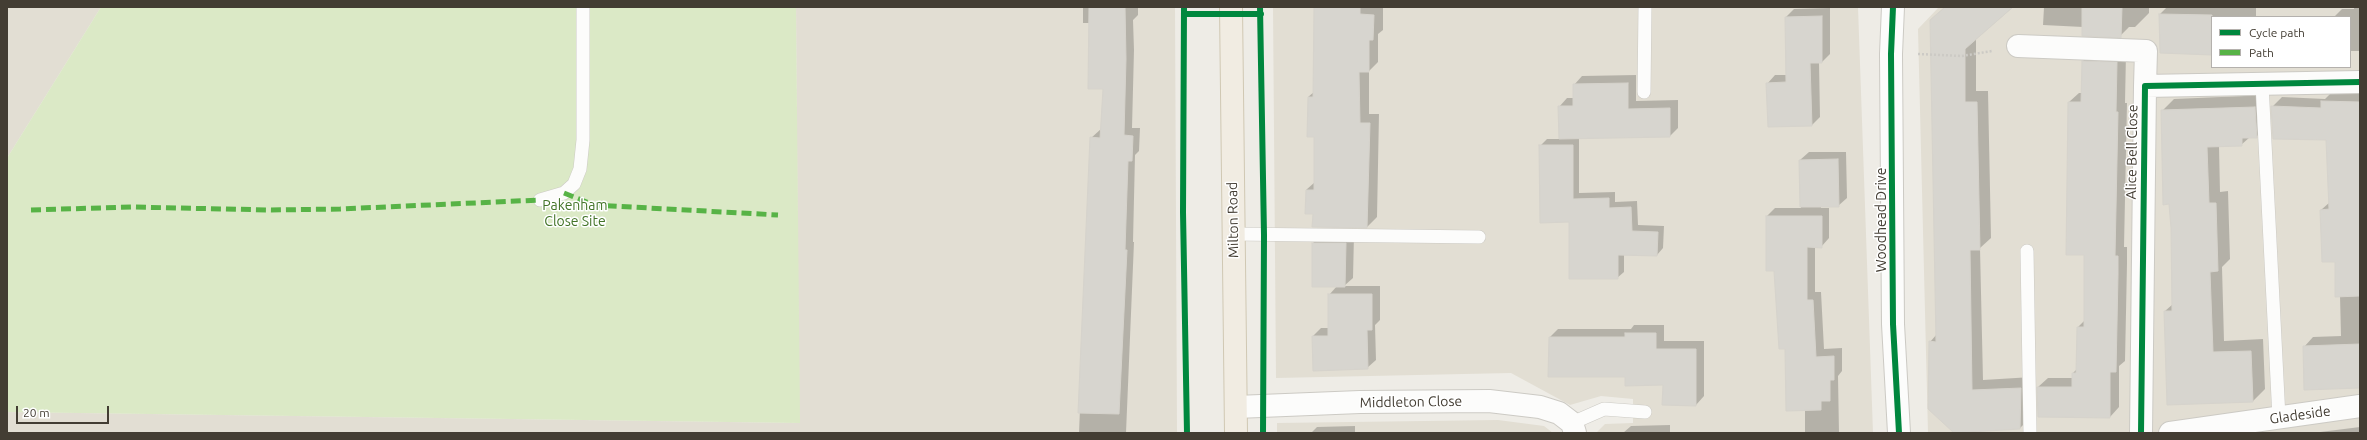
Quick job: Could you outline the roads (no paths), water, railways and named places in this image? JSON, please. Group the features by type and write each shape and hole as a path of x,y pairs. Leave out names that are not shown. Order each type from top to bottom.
{"main road":[{"name":"Milton Road","path":"1231,7 1232,234 1236,433"}],"street":[{"name":"Woodhead Drive","path":"1893,7 1891,54 1893,324 1899,433"},
{"name":"Alice Bell Close","path":"2018,46 2146,51 2141,433"},
{"name":"Alice Bell Close","path":"2145,86 2360,82"},
{"name":"Middleton Close","path":"1236,407 1360,402 1488,401 1540,407 1559,413 1573,428"},
{"name":"Gladeside","path":"2170,433 2360,406"}],"lane":[{"path":"540,200 564,194 574,184 580,169 584,140 583,7"},
{"path":"1644,92 1645,7"},
{"path":"2262,84 2279,418"},
{"path":"1232,234 1479,237"},
{"path":"2027,251 2030,433"},
{"path":"1573,428 1604,409 1645,412"}],"park label":[{"name":"Pakenham Close Site","path":"575,214"}]}
